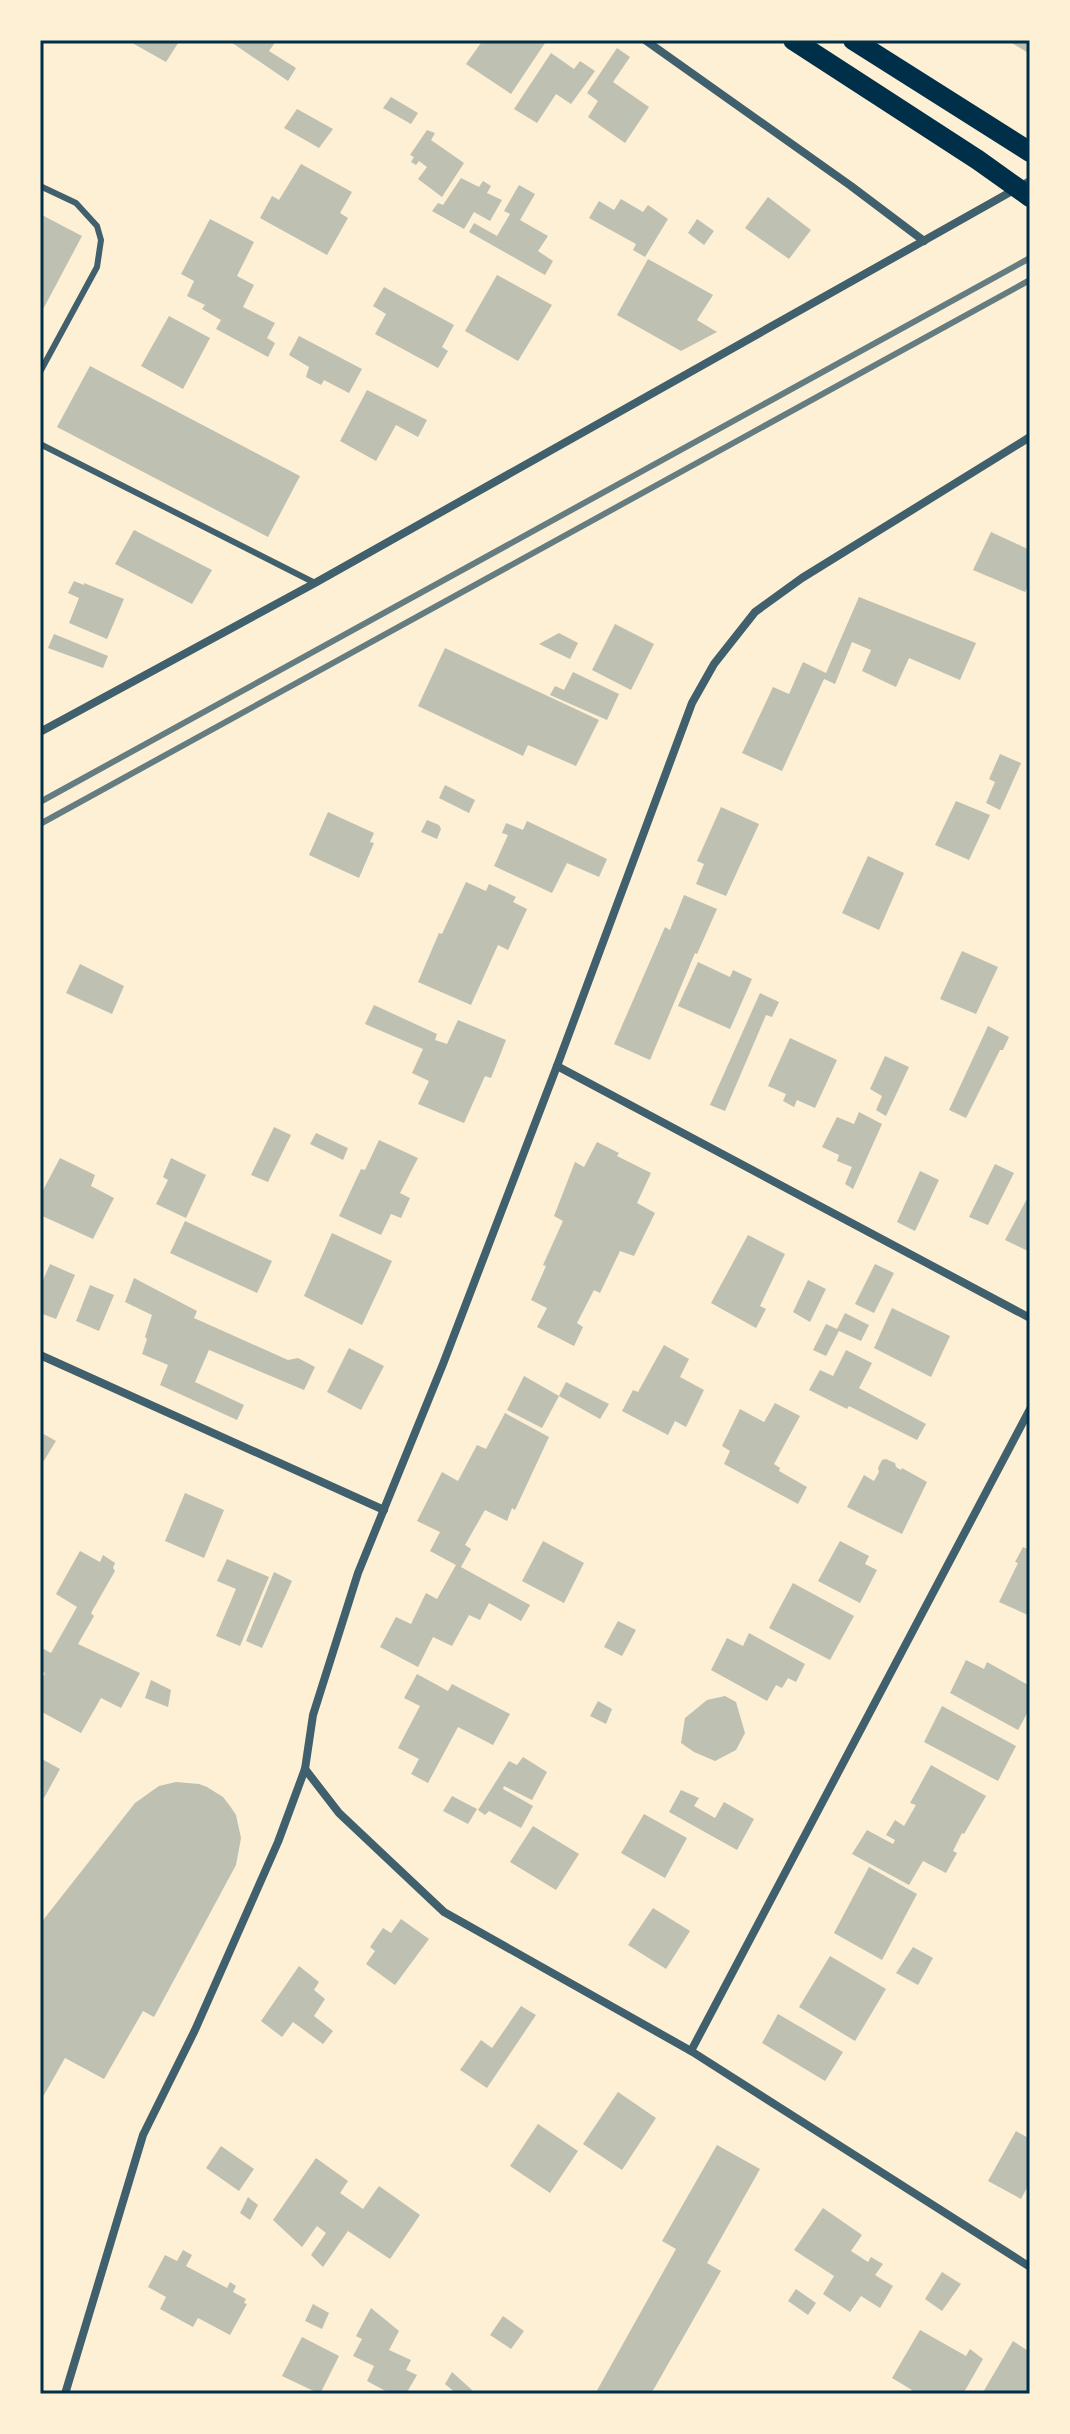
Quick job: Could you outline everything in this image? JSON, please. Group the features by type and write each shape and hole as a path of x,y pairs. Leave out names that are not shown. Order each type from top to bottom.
{"main road":[{"path":"793,40 1030,197"},
{"path":"853,40 1030,152"}],"street":[{"path":"645,40 924,241"},
{"path":"40,732 315,583 1030,181"},
{"path":"65,2394 143,2135 195,2030 272,1856 305,1769 313,1715 358,1573 443,1364 692,703 714,664 755,612 815,570 1030,437"},
{"path":"557,1066 1030,1318"},
{"path":"40,1355 384,1510"},
{"path":"691,2051 1030,1409"},
{"path":"305,1769 339,1813 444,1912 691,2051 1030,2267"}],"lane":[{"path":"40,186 76,203 97,226 101,240 97,267 40,372"},
{"path":"40,444 280,568 315,583"}],"building":[{"path":"127,40 158,40 162,43 164,40 180,40 166,62"},
{"path":"228,40 274,40 269,51 296,68 288,81"},
{"path":"483,40 547,40 511,94 466,64"},
{"path":"1007,40 1030,40 1030,54"},
{"path":"617,48 630,57 613,82 649,107 625,143 588,117 598,101 587,93"},
{"path":"551,53 574,69 580,61 595,71 571,104 556,94 537,123 514,109"},
{"path":"391,97 418,113 411,124 383,108"},
{"path":"297,109 333,129 319,148 284,128"},
{"path":"427,130 435,133 431,140 464,163 442,197 418,179 427,167 419,161 416,165 411,162 414,157 410,155"},
{"path":"301,164 352,192 340,213 348,218 327,255 260,218 272,196 279,200"},
{"path":"461,178 479,187 483,181 491,186 487,193 502,200 490,221 474,212 464,229 432,211 438,203 443,205"},
{"path":"519,185 535,194 520,220 548,236 538,251 553,261 545,275 469,232 474,223 497,236 510,214 504,211"},
{"path":"768,197 811,230 789,259 745,228"},
{"path":"621,199 643,212 648,205 668,219 645,257 633,250 636,244 589,218 599,201 614,210"},
{"path":"40,214 82,236 40,315"},
{"path":"210,219 254,242 237,276 254,285 243,307 275,323 267,338 275,343 268,357 216,329 221,320 202,309 205,305 187,296 194,281 181,274"},
{"path":"697,219 714,231 704,245 688,233"},
{"path":"648,259 713,295 697,320 717,332 681,351 617,315"},
{"path":"497,275 552,305 518,361 465,331"},
{"path":"384,287 454,325 442,347 448,351 438,368 375,334 386,314 373,306"},
{"path":"169,316 210,338 183,389 141,366"},
{"path":"299,336 362,369 349,393 324,380 321,385 306,377 309,367 289,355"},
{"path":"90,366 300,476 268,537 57,427"},
{"path":"367,390 427,420 418,437 396,425 376,461 340,441"},
{"path":"134,530 212,570 192,604 115,564"},
{"path":"991,532 1030,550 1030,582 1025,592 973,570"},
{"path":"74,581 124,599 107,639 69,623 79,598 68,593"},
{"path":"859,597 976,643 960,680 909,658 896,687 862,671 871,650 852,642 835,684 824,679 782,771 742,753 773,687 789,694 803,662 826,673"},
{"path":"615,624 654,644 631,690 592,670"},
{"path":"559,633 578,643 570,659 539,644"},
{"path":"54,634 108,656 103,668 48,648"},
{"path":"445,648 599,720 576,766 528,745 523,756 418,706"},
{"path":"573,672 619,694 607,720 550,695 555,686 564,690"},
{"path":"1000,754 1021,763 1000,810 986,803 995,782 989,779"},
{"path":"445,785 475,800 469,813 439,798"},
{"path":"956,801 990,815 969,860 935,845"},
{"path":"721,807 759,824 726,896 696,884 704,864 697,861"},
{"path":"328,812 374,833 370,842 374,843 359,878 309,855"},
{"path":"427,820 439,825 441,829 437,839 421,832"},
{"path":"527,821 607,859 599,877 567,863 552,893 494,866 508,835 502,833 506,823 523,830"},
{"path":"868,856 904,873 879,930 842,913"},
{"path":"466,882 486,891 489,884 516,897 513,902 527,909 508,950 498,945 471,1005 418,982"},
{"path":"684,895 717,909 650,1060 614,1044 665,927 670,930"},
{"path":"962,951 998,967 976,1014 940,999"},
{"path":"698,962 730,977 733,970 752,979 730,1029 678,1006"},
{"path":"80,964 124,986 112,1014 66,993"},
{"path":"760,993 779,1002 772,1017 766,1015 725,1111 710,1105"},
{"path":"374,1005 437,1034 435,1040 447,1044 458,1020 506,1040 491,1078 485,1076 464,1123 418,1104 429,1081 412,1073 423,1049 365,1024"},
{"path":"988,1026 1009,1037 966,1118 949,1110"},
{"path":"790,1038 837,1060 815,1108 797,1100 794,1107 783,1101 786,1094 768,1086"},
{"path":"885,1056 909,1067 886,1116 876,1110 882,1096 870,1089"},
{"path":"859,1112 882,1124 853,1189 845,1184 852,1167 837,1161 839,1155 822,1147 837,1117 854,1124"},
{"path":"274,1127 291,1135 268,1182 251,1175"},
{"path":"316,1133 348,1148 343,1160 310,1144"},
{"path":"379,1140 418,1158 400,1193 410,1198 401,1218 391,1214 381,1235 339,1216 361,1169 365,1170"},
{"path":"597,1142 651,1173 637,1203 655,1213 634,1256 620,1251 600,1293 594,1290 577,1323 583,1327 574,1346 537,1327 547,1308 531,1300 563,1221 554,1216 575,1162 584,1167"},
{"path":"60,1158 95,1175 91,1186 114,1198 93,1239 40,1215 40,1196"},
{"path":"171,1158 206,1175 186,1218 156,1204 168,1180 163,1177"},
{"path":"995,1164 1014,1173 988,1225 969,1217"},
{"path":"920,1171 939,1180 915,1231 897,1222"},
{"path":"1030,1193 1030,1252 1005,1240"},
{"path":"185,1221 272,1261 257,1293 170,1253"},
{"path":"332,1233 392,1261 362,1325 304,1296"},
{"path":"748,1235 785,1254 760,1306 766,1309 756,1328 711,1303"},
{"path":"50,1264 75,1275 56,1319 40,1313 40,1287"},
{"path":"875,1264 894,1273 874,1313 855,1304"},
{"path":"134,1278 197,1311 194,1318 288,1360 298,1358 315,1367 304,1390 209,1350 195,1382 244,1405 237,1420 160,1385 168,1365 142,1354 152,1315 125,1302"},
{"path":"808,1280 826,1289 810,1322 793,1312"},
{"path":"90,1285 114,1295 99,1331 76,1321"},
{"path":"892,1308 950,1336 931,1377 874,1348"},
{"path":"845,1313 869,1325 861,1341 839,1331 826,1356 813,1350 826,1324 837,1329"},
{"path":"664,1345 689,1359 680,1377 704,1390 686,1427 675,1421 668,1435 622,1411 633,1390 638,1392"},
{"path":"349,1348 384,1366 361,1410 327,1392"},
{"path":"846,1350 872,1363 859,1388 926,1424 917,1440 809,1390 820,1370 833,1376"},
{"path":"524,1376 559,1396 542,1428 507,1410"},
{"path":"566,1382 609,1404 600,1419 559,1396"},
{"path":"775,1403 800,1416 774,1464 780,1468 779,1471 807,1487 798,1504 724,1464 730,1451 722,1446 740,1409 764,1422"},
{"path":"505,1413 549,1437 515,1510 512,1508 507,1521 485,1510 465,1545 471,1549 461,1567 530,1605 521,1621 489,1603 480,1620 469,1615 452,1646 433,1637 418,1667 380,1647 396,1617 411,1624 426,1593 437,1599 456,1565 430,1551 440,1532 417,1521 442,1472 458,1481 477,1445 486,1449"},
{"path":"40,1432 56,1441 40,1467"},
{"path":"886,1459 927,1482 902,1534 847,1507 864,1475 874,1481 882,1460"},
{"path":"185,1493 224,1510 204,1558 165,1541"},
{"path":"543,1541 584,1563 564,1603 522,1581"},
{"path":"840,1541 869,1556 865,1564 877,1570 860,1603 818,1581"},
{"path":"1023,1547 1030,1550 1030,1616 999,1602"},
{"path":"80,1551 100,1562 103,1555 115,1563 115,1571 91,1613 94,1616 78,1644 140,1673 121,1708 101,1698 81,1733 40,1711 40,1682 45,1673 40,1671 40,1647 51,1653 77,1607 56,1594"},
{"path":"227,1559 269,1577 240,1646 216,1636 236,1589 217,1581"},
{"path":"274,1572 292,1581 262,1648 246,1641"},
{"path":"793,1583 854,1616 830,1660 769,1628"},
{"path":"618,1621 636,1630 622,1656 604,1647"},
{"path":"749,1633 805,1664 796,1682 788,1678 782,1688 776,1685 767,1701 711,1670 727,1638 743,1646"},
{"path":"966,1660 984,1669 987,1662 1030,1686 1030,1708 1018,1730 950,1693"},
{"path":"417,1674 448,1691 452,1684 510,1714 493,1745 458,1727 428,1783 411,1774 419,1759 398,1748 420,1706 404,1698"},
{"path":"151,1680 171,1690 168,1707 145,1698"},
{"path":"725,1696 736,1702 745,1733 736,1750 715,1761 681,1743 685,1718 707,1700"},
{"path":"598,1701 612,1709 606,1724 590,1716"},
{"path":"942,1706 1016,1746 998,1781 924,1742"},
{"path":"523,1757 547,1772 532,1800 504,1786 503,1789 533,1806 521,1828 489,1811 485,1815 478,1810 509,1761 517,1765"},
{"path":"40,1758 60,1769 44,1798 40,1796"},
{"path":"931,1765 986,1796 962,1833 953,1851 957,1853 946,1873 923,1861 909,1885 852,1854 867,1830 893,1844 895,1840 886,1835 895,1820 904,1826 916,1805 910,1803"},
{"path":"176,1782 207,1787 223,1797 230,1806 236,1815 241,1838 236,1865 154,2017 143,2011 104,2079 65,2058 40,2102 40,1924 135,1803 159,1786"},
{"path":"681,1790 699,1798 694,1806 715,1818 724,1802 754,1819 737,1850 669,1812"},
{"path":"452,1796 477,1809 468,1824 443,1811"},
{"path":"644,1814 687,1838 665,1878 621,1853"},
{"path":"533,1826 579,1854 556,1890 510,1862"},
{"path":"869,1867 917,1894 882,1960 834,1933"},
{"path":"653,1908 690,1931 666,1969 628,1945"},
{"path":"401,1919 429,1939 395,1985 366,1964 375,1951 370,1947 383,1928 391,1933"},
{"path":"913,1947 933,1958 918,1985 896,1973"},
{"path":"830,1956 886,1989 855,2041 799,2007"},
{"path":"299,1966 319,1982 314,1990 325,1999 314,2016 333,2031 323,2044 293,2022 282,2037 261,2021"},
{"path":"521,2006 536,2015 487,2088 460,2070 481,2040 492,2048"},
{"path":"778,2014 843,2052 825,2081 762,2043"},
{"path":"618,2092 656,2118 622,2170 583,2144"},
{"path":"538,2124 578,2151 550,2193 510,2166"},
{"path":"1016,2131 1030,2139 1030,2182 1021,2199 988,2181"},
{"path":"717,2145 760,2169 707,2263 721,2271 651,2394 595,2394 676,2249 662,2241"},
{"path":"221,2146 254,2169 239,2191 206,2168"},
{"path":"316,2158 348,2181 340,2193 363,2209 379,2186 420,2215 390,2259 348,2231 323,2267 311,2255 326,2233 317,2226 302,2247 273,2220"},
{"path":"248,2197 258,2205 250,2220 240,2213"},
{"path":"823,2208 862,2235 851,2251 868,2262 871,2257 883,2264 875,2275 893,2286 880,2308 861,2296 850,2312 823,2294 834,2276 794,2250"},
{"path":"183,2250 192,2255 186,2266 227,2288 230,2282 236,2286 233,2292 246,2299 244,2303 247,2304 230,2335 198,2318 193,2327 160,2309 166,2297 148,2287 165,2255 177,2261"},
{"path":"942,2272 961,2284 942,2311 925,2299"},
{"path":"796,2289 816,2303 808,2315 788,2301"},
{"path":"313,2304 329,2313 322,2329 305,2321"},
{"path":"371,2308 399,2331 389,2350 411,2360 406,2370 417,2375 406,2394 391,2394 367,2381 374,2366 353,2356 362,2339 356,2336"},
{"path":"503,2316 524,2331 511,2349 490,2335"},
{"path":"920,2330 966,2356 970,2349 983,2359 963,2394 909,2394 912,2390 892,2378"},
{"path":"302,2337 339,2356 320,2394 282,2376"},
{"path":"1013,2341 1030,2352 1029,2394 982,2394"},
{"path":"452,2372 472,2390 469,2394 457,2394 445,2384"}],"railway":[{"path":"40,802 1030,258"},
{"path":"40,824 1030,280"}]}
